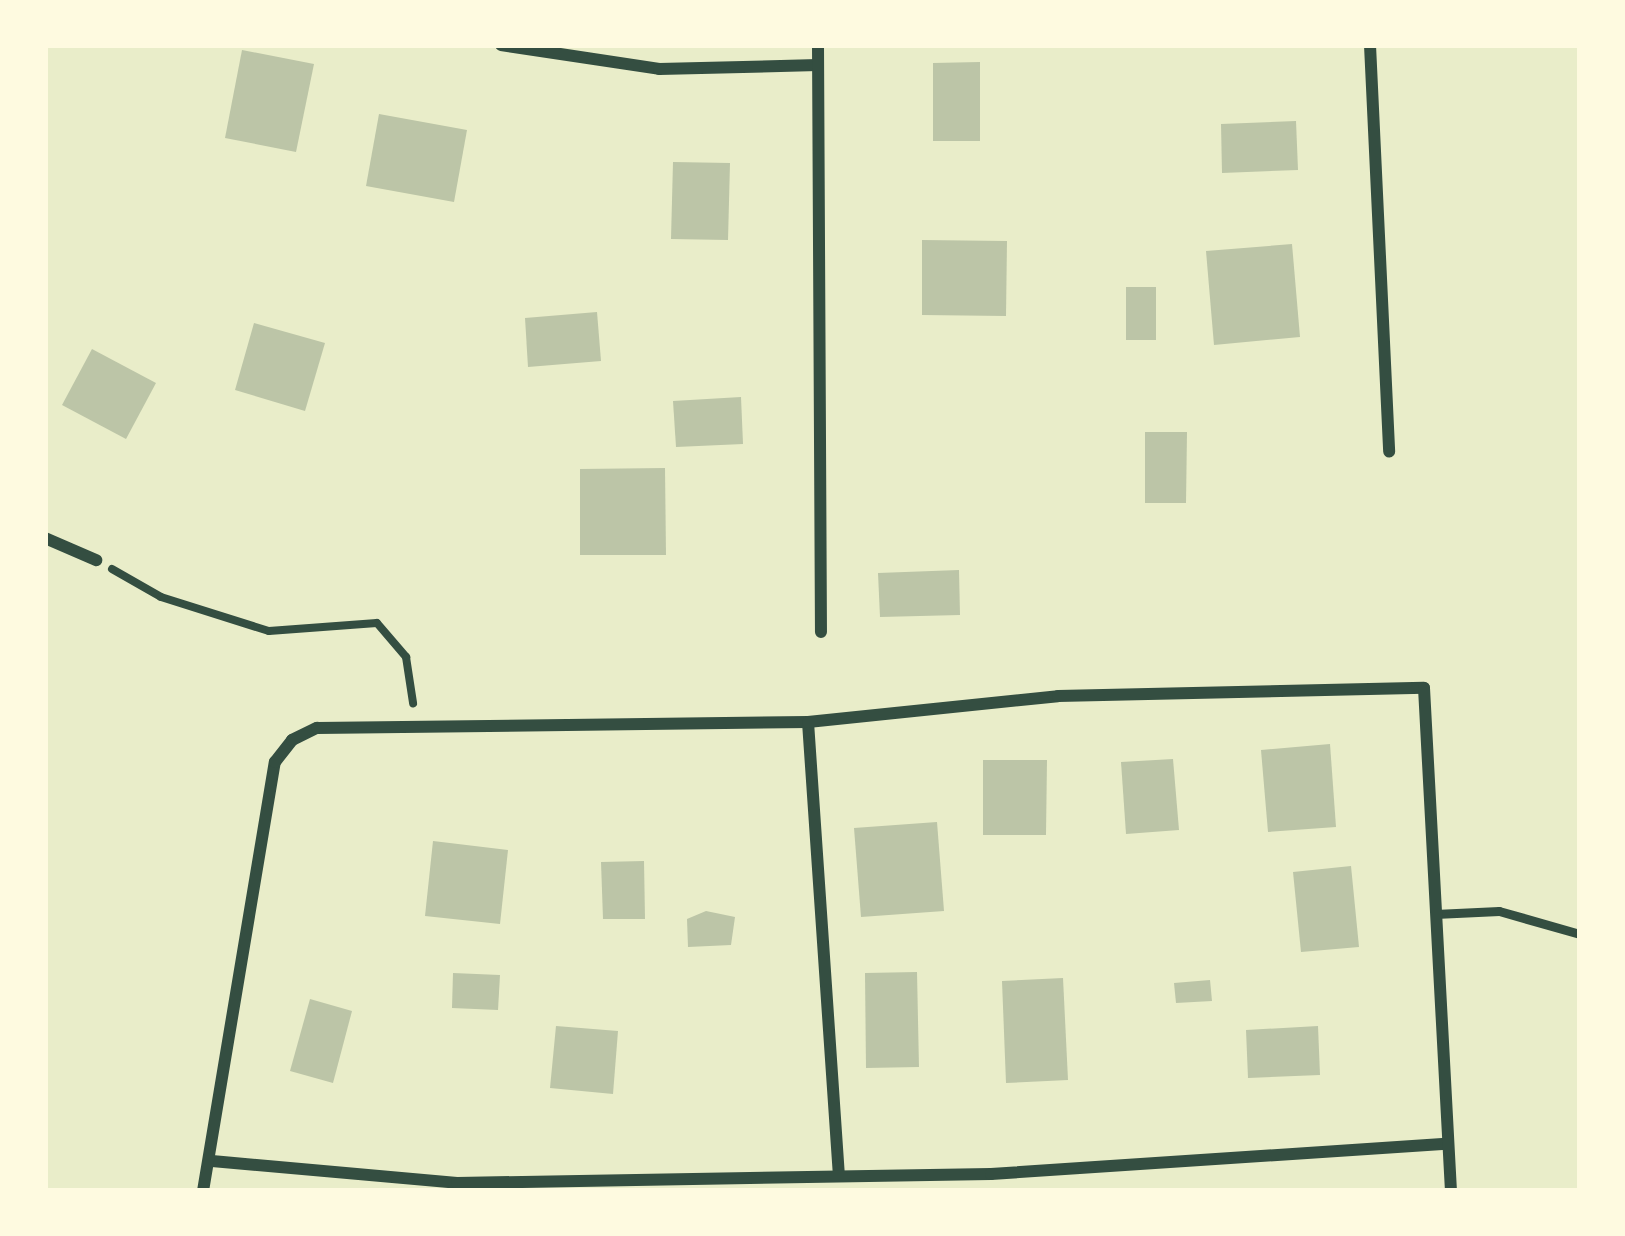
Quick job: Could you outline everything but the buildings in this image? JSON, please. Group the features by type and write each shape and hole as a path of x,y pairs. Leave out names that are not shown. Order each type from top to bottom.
{"street":[{"path":"501,45 658,69 818,64"},
{"path":"818,45 821,632"},
{"path":"1370,45 1389,452"},
{"path":"45,538 96,560"},
{"path":"203,1191 212,1161 275,762 317,728 808,722 1058,696 1424,688 1451,1191"},
{"path":"808,722 839,1172"},
{"path":"212,1161 457,1184 839,1172 991,1174 1446,1144"},
{"path":"991,1174 992,1191"}],"lane":[{"path":"1435,914 1499,911 1580,934"}],"path":[{"path":"96,560 161,597 269,631 377,623 406,657 416,728"}]}
